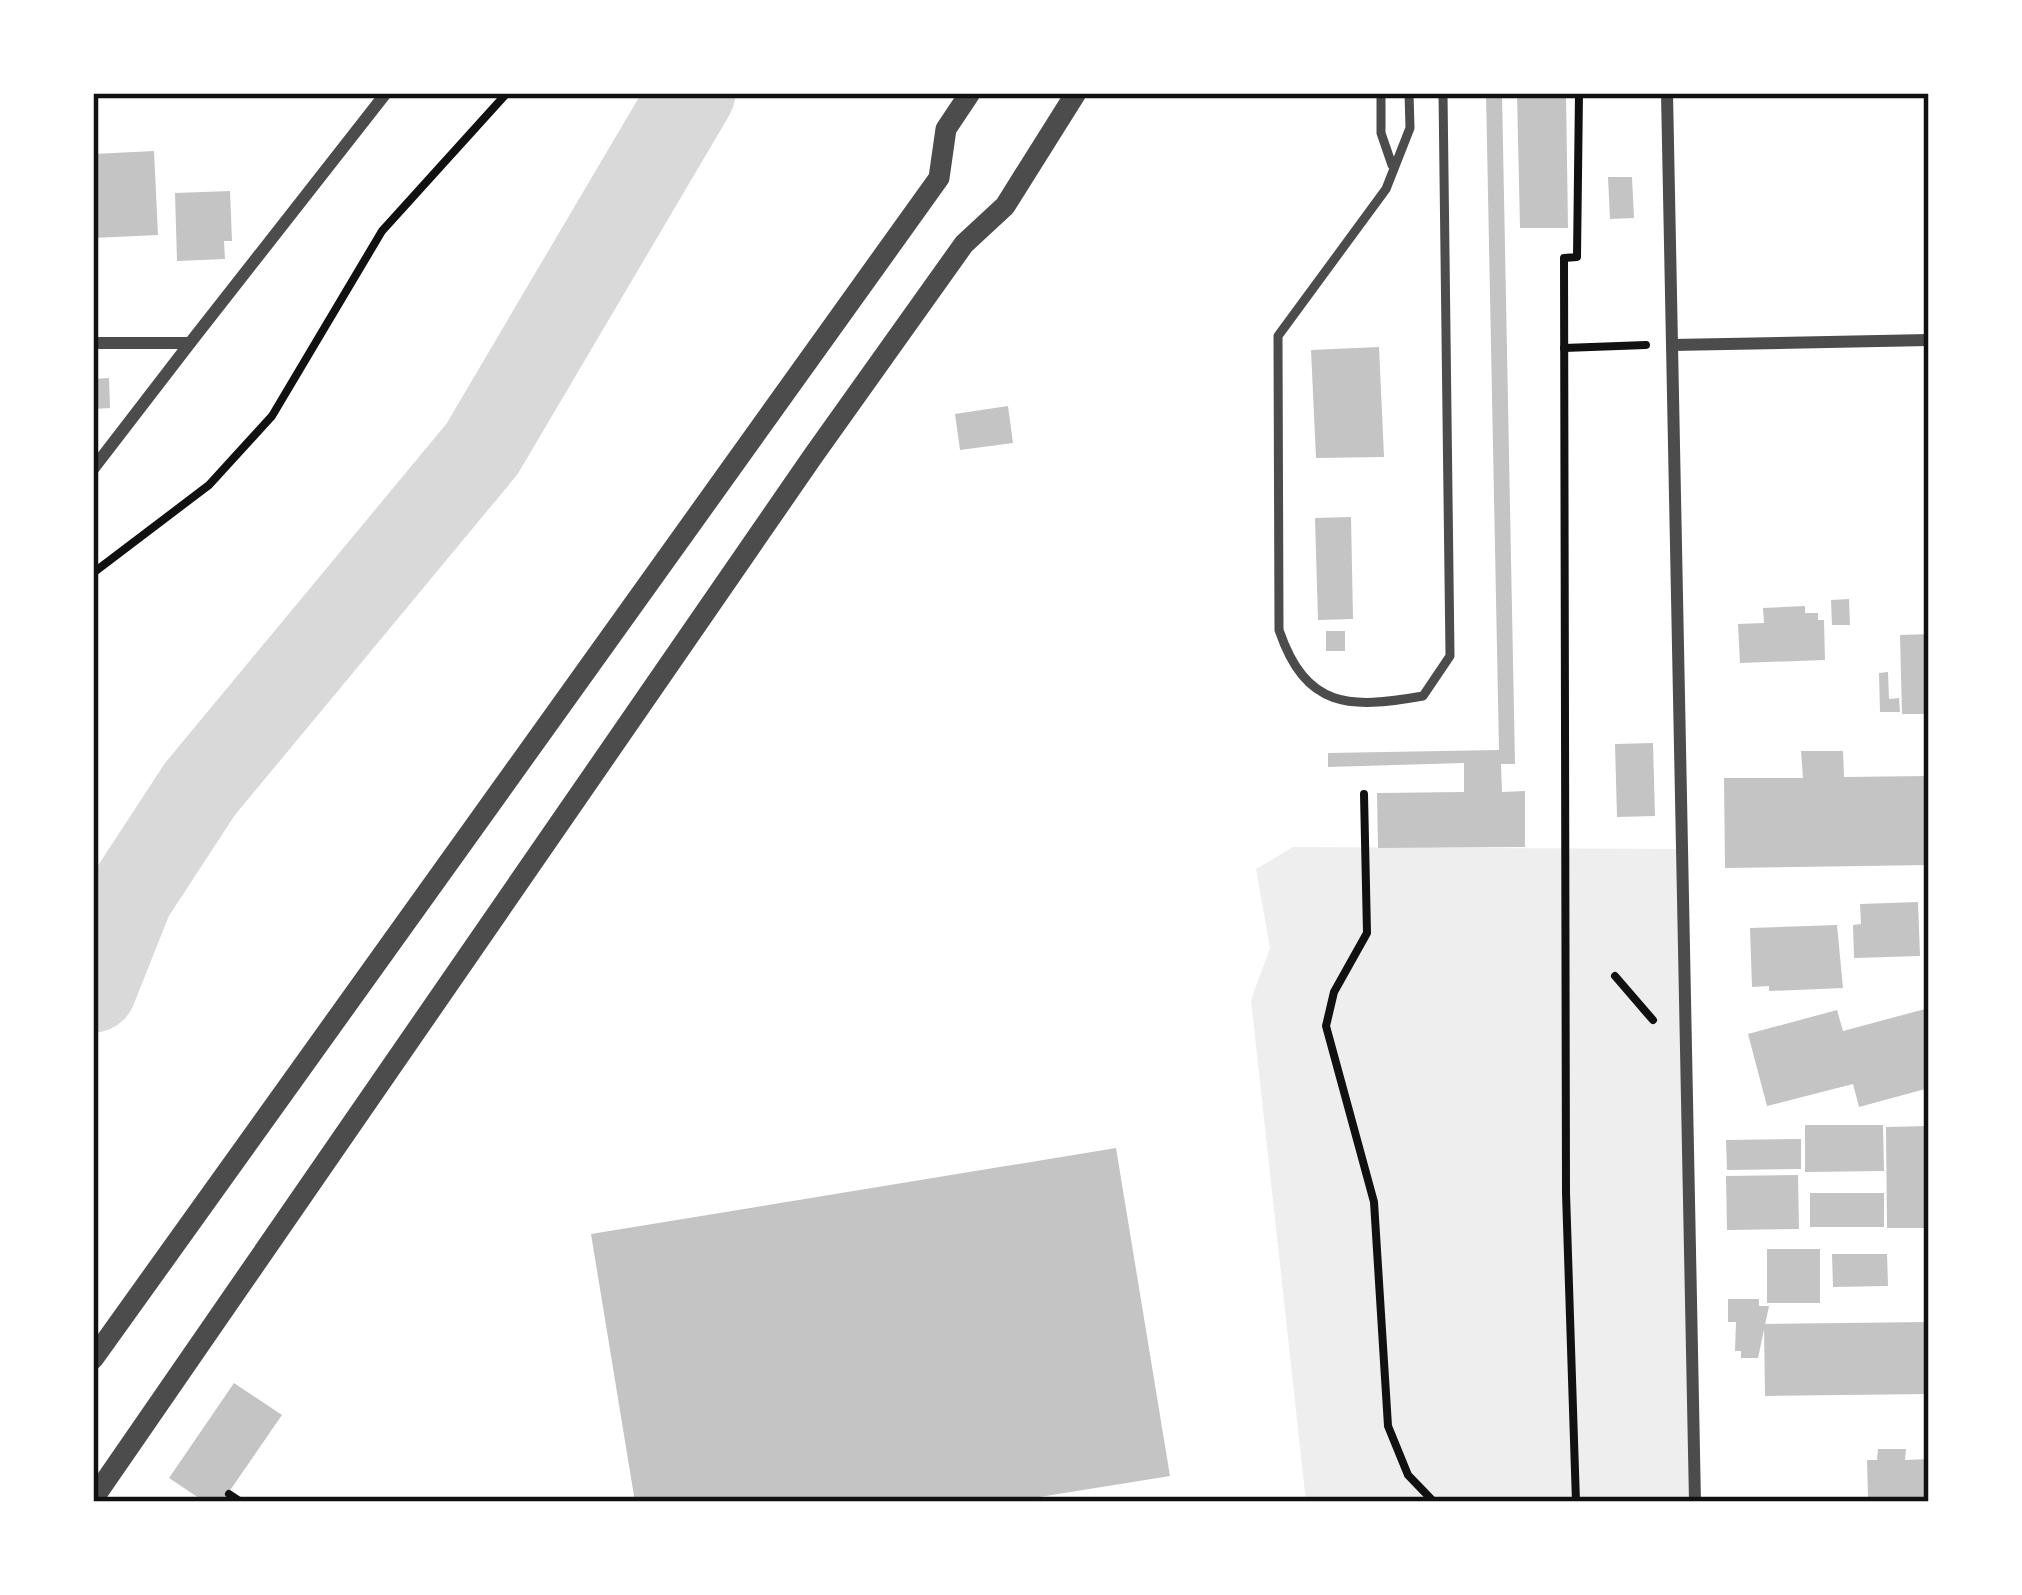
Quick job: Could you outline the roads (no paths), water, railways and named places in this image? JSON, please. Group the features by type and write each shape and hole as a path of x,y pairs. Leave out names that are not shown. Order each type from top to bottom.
{"street":[{"path":"93,469 386,93"},
{"path":"93,1359 939,178 946,129 970,93"},
{"path":"93,1499 799,476 964,244 1005,206 1076,93"},
{"path":"1667,93 1695,1502"},
{"path":"1672,345 1929,340"},
{"path":"93,344 190,344"}],"lane":[{"path":"1381,93 1381,133 1392,165"},
{"path":"1409,93 1410,128 1386,189 1278,336 1279,630 1289,660 1316,694 1371,705 1423,696 1450,656 1443,93"}],"waterway":[{"path":"93,989 130,896 200,789 482,449 692,93"}]}
